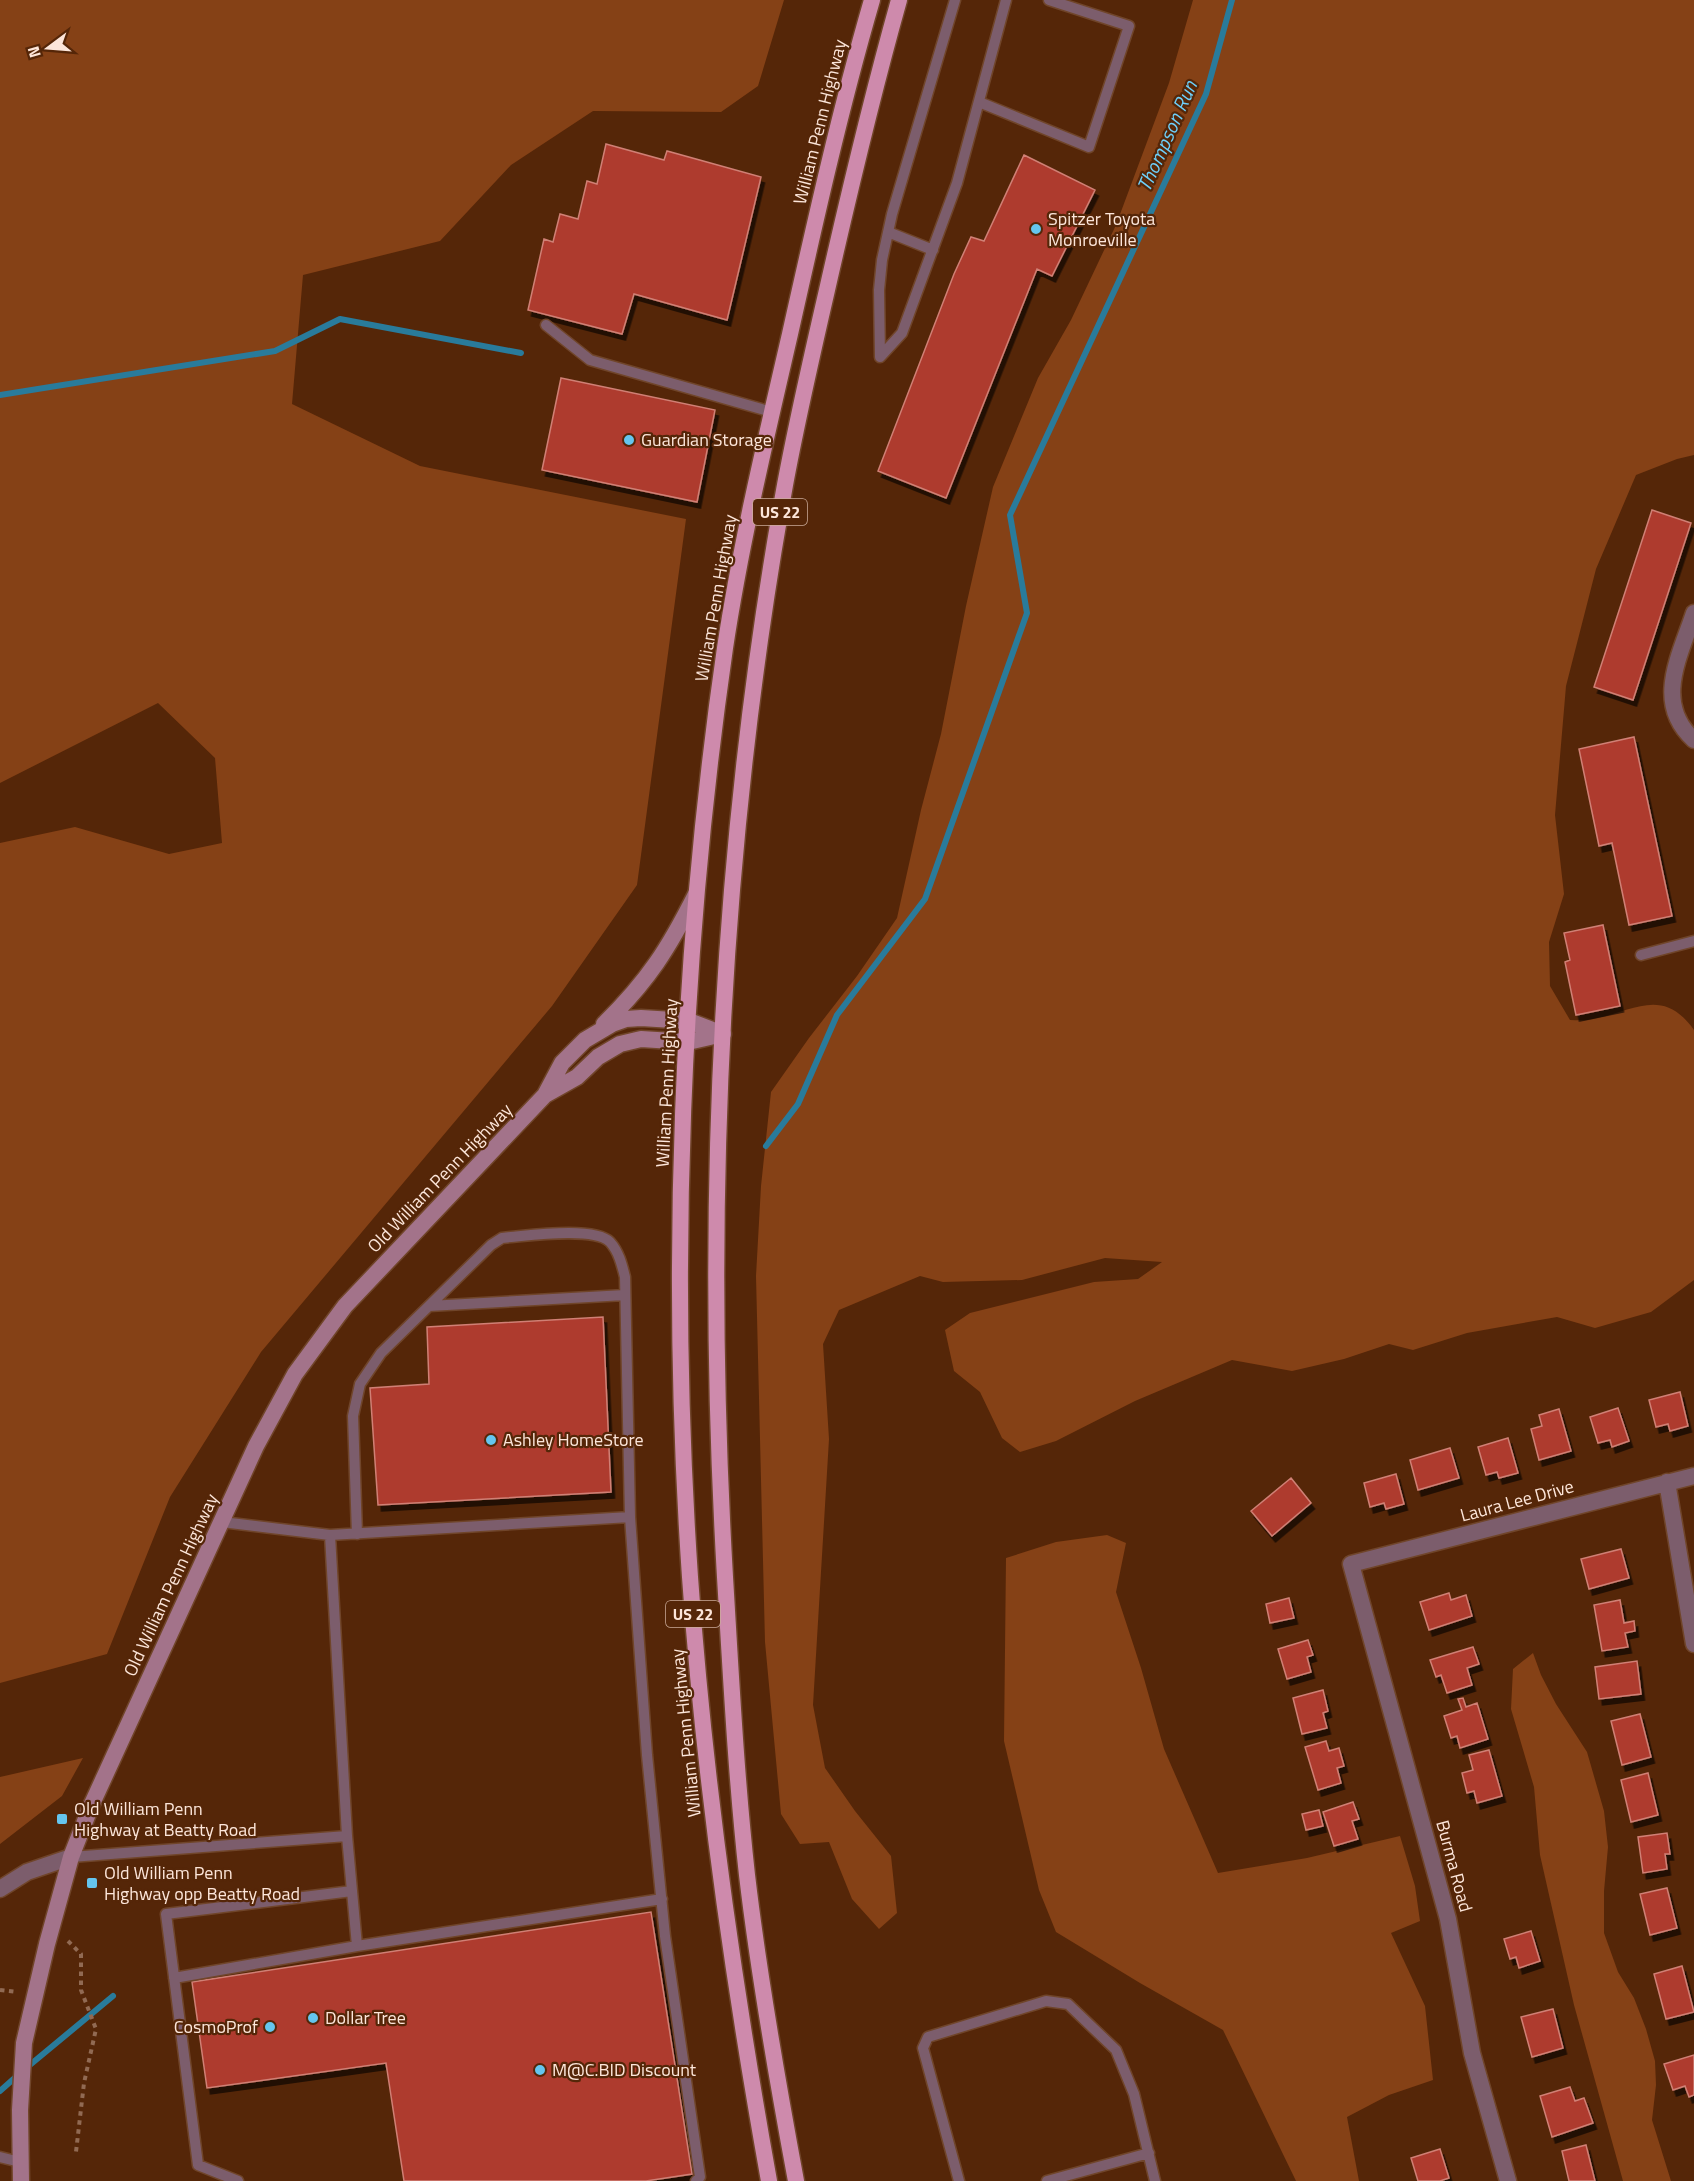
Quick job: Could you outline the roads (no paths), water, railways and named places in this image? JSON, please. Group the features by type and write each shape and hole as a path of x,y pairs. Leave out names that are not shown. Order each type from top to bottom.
{"highway":[{"name":"William Penn Highway","path":"769,2181 737,1994 720,1869 690,1579 680,1278 682,1167 698,890 713,741 726,644 747,525 772,412 830,159 872,0"},
{"name":"US 22","path":"796,2181 763,1990 747,1877 727,1611 718,1438 715,1278 716,1168 732,904 743,790 764,622 785,484 804,389 855,165 899,0"}],"main road":[{"path":"597,1031 628,1001 651,973 677,933 698,890"},
{"name":"Old William Penn Highway","path":"21,2181 20,2110 24,2043 71,1857 91,1806 222,1522 275,1409 295,1374 345,1306 545,1095 562,1063 597,1031 626,1019 641,1018 689,1021 723,1034"},
{"name":"Old William Penn Highway","path":"545,1095 577,1077 598,1057 620,1044 642,1039 688,1042 723,1034"}],"street":[{"path":"1694,613 1671,683 1676,715 1682,728 1694,740"},
{"name":"Laura Lee Drive","path":"1351,1564 1694,1476"},
{"path":"1667,1482 1694,1644"},
{"name":"Burma Road","path":"1351,1564 1448,1919 1472,2053 1508,2181"},
{"path":"0,1889 27,1872 71,1857"}],"lane":[{"path":"955,0 882,260 879,290 880,357 902,333 957,183 1006,0"},
{"path":"979,102 1089,147 1129,26 1049,0"},
{"path":"888,232 933,250"},
{"path":"546,325 590,360 772,412"},
{"path":"1641,955 1694,941"},
{"path":"357,1534 353,1416 360,1384 381,1353 491,1245 502,1238 587,1233 609,1241 620,1259 625,1277 630,1517 647,1755 665,1936 700,2177 696,2181"},
{"path":"429,1306 625,1295"},
{"path":"222,1522 330,1535 630,1517"},
{"path":"330,1535 347,1836 357,1946"},
{"path":"71,1857 347,1836"},
{"path":"238,2181 198,2165 166,1914 352,1891"},
{"path":"174,1978 357,1946 662,1899"},
{"path":"959,2181 923,2049 928,2037 1046,2001 1068,2004 1116,2050 1134,2094 1155,2181"},
{"path":"1047,2181 1149,2153"},
{"path":"0,2157 20,2162"}],"waterway":[{"name":"Thompson Run","path":"766,1146 798,1104 837,1015 925,899 1027,613 1010,515 1206,94 1232,0"},
{"path":"0,395 275,351 340,319 521,353"},
{"path":"25,2069 113,1996"},
{"path":"0,2091 18,2075"}],"place":[{"name":"Spitzer Toyota Monroeville","path":"1036,229"},
{"name":"Guardian Storage","path":"629,440"},
{"name":"Ashley HomeStore","path":"491,1440"},
{"name":"Old William Penn Highway at Beatty Road","path":"62,1819"},
{"name":"Old William Penn Highway opp Beatty Road","path":"92,1883"},
{"name":"Dollar Tree","path":"313,2018"},
{"name":"CosmoProf","path":"270,2027"},
{"name":"M@C.BID Discount","path":"540,2070"}]}
